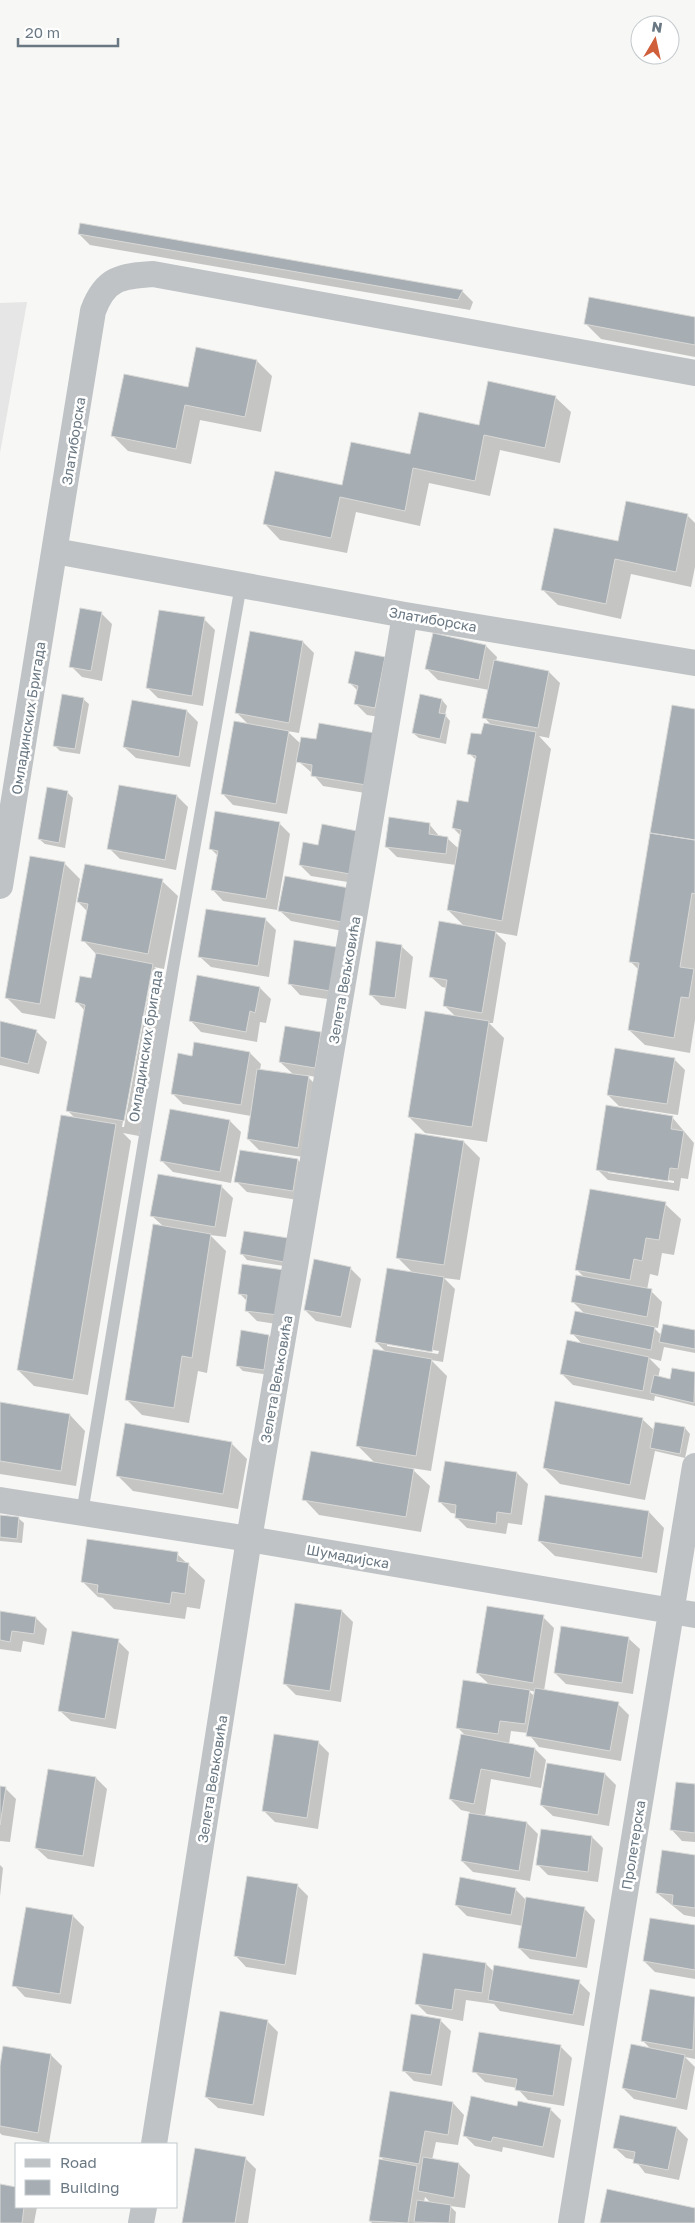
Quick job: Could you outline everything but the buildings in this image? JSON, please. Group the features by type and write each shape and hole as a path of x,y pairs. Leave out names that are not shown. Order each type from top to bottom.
{"street":[{"name":"Златиборска","path":"695,372 153,274 128,275 108,284 99,295 94,311 55,551 405,614 695,663"},
{"name":"Омладинских Бригада","path":"0,886 55,551"},
{"name":"Зелета Вељковића","path":"154,2143 250,1539 405,614"},
{"name":"Пролетерска","path":"571,2223 683,1613 695,1466"},
{"name":"Шумадијска","path":"0,1500 250,1539 683,1613"},
{"path":"141,2223 144,2208"}],"lane":[{"name":"Омладинских бригада","path":"82,1513 173,968 240,585"}],"shaded area":[{"path":"27,302 0,453 0,303"}]}
